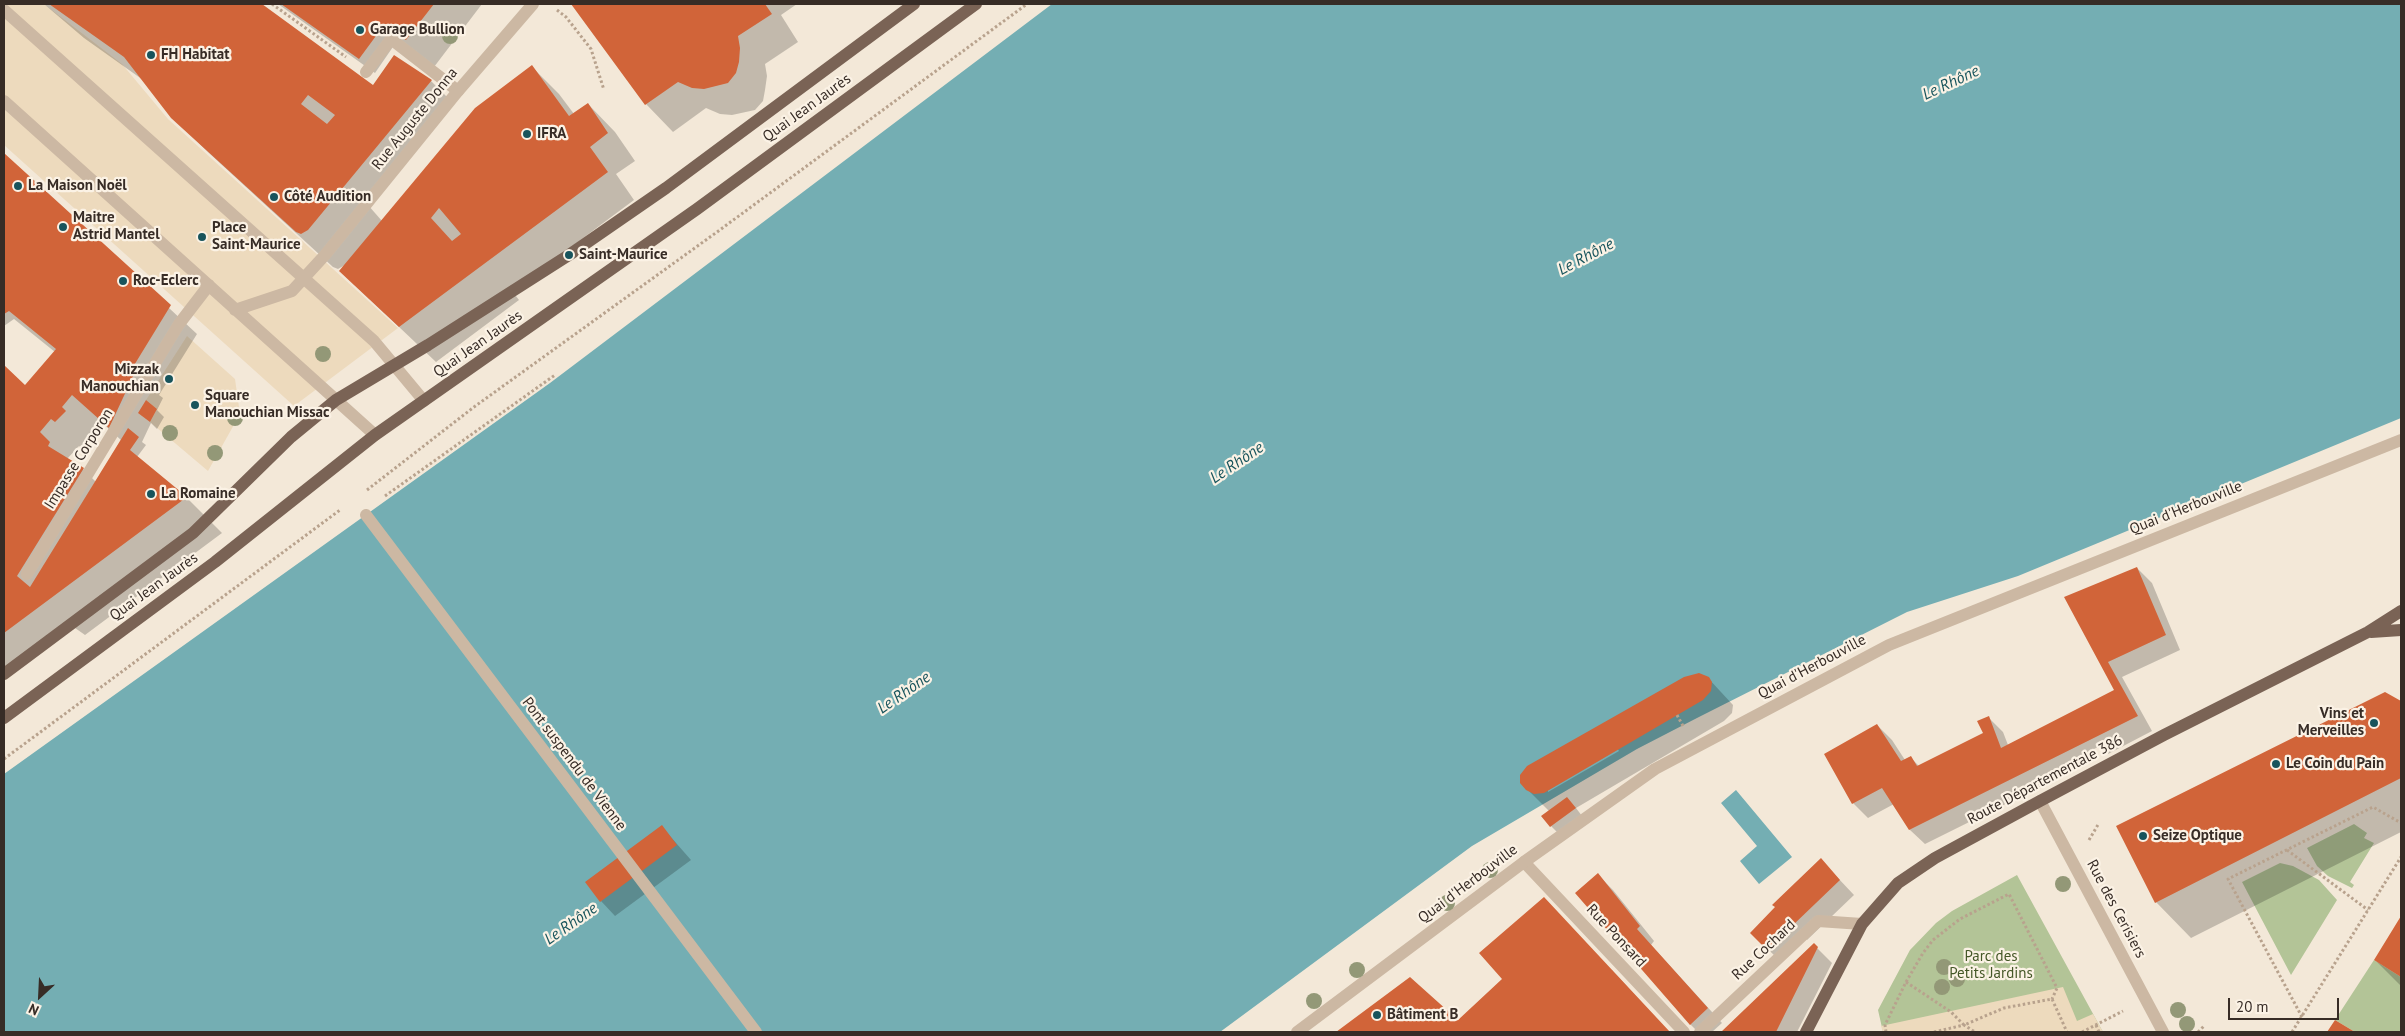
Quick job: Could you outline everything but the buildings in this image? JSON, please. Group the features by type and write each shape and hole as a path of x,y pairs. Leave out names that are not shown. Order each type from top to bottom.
{"main road":[{"name":"Quai Jean Jaurès","path":"4,674 193,533 291,437 336,400 396,365 569,255 666,188 914,4"},
{"name":"Quai Jean Jaurès","path":"4,718 215,562 375,435 697,209 976,4"},
{"name":"Route Départementale 386","path":"1806,1032 1862,924 1898,883 1935,858 2164,735 2368,632 2401,611"},
{"name":"Route Départementale 386","path":"2368,632 2401,630"}],"street":[{"name":"Rue Auguste Donna","path":"303,279 458,91 533,4"},
{"path":"4,10 374,341 396,365 424,401"},
{"path":"366,72 391,40 458,91"},
{"path":"4,101 375,435"},
{"path":"234,310 292,291 303,279"},
{"name":"Impasse Corporon","path":"27,574 180,324 208,285"},
{"name":"Quai d'Herbouville","path":"1297,1032 1524,862 1655,769 1889,645 2401,440"},
{"name":"Pont suspendu de Vienne","path":"366,515 756,1032"},
{"name":"Rue des Cerisiers","path":"2040,802 2163,1032"},
{"name":"Rue Ponsard","path":"1524,862 1684,1032"},
{"name":"Rue Cochard","path":"1700,1032 1818,921 1862,924"}],"path":[{"path":"272,4 348,59"},
{"path":"362,494 474,407 710,238 1027,4"},
{"path":"554,8 566,17 591,50 604,90"},
{"path":"379,497 388,496 555,375"},
{"path":"4,759 346,505"},
{"path":"2302,1017 2228,879 2373,807 2401,823"},
{"path":"2287,850 2368,910"},
{"path":"2292,1032 2401,857"},
{"path":"1886,1032 1885,1025 1923,953 1946,929 2009,894 2057,988 2052,999 2067,1032"},
{"path":"1906,982 1950,1012 1975,1032"},
{"path":"1934,1032 1964,1025 2004,1008 2052,999"},
{"path":"2082,1032 2146,999"},
{"path":"2096,1025 2099,1032"},
{"path":"2198,1032 2205,1025"}],"green space":[{"path":"2354,824 2367,833 2364,838 2374,843 2350,882 2354,885 2352,888 2328,876 2317,866 2307,848"},
{"path":"2280,863 2293,866 2319,880 2337,900 2291,975 2242,882"},
{"name":"Parc des Petits Jardins","path":"2017,875 2103,1032 1883,1032 1878,1010 1910,950 1936,923 1952,911"},
{"path":"2374,960 2401,977 2401,1032 2355,1032 2335,1020"}],"shaded area":[{"name":"Place Saint-Maurice","path":"4,4 44,4 122,64 168,119 398,328 294,406 4,145"},
{"name":"Square Manouchian Missac","path":"187,336 235,379 240,414 208,471 150,422 157,409 146,400"},
{"path":"2063,987 2077,1021 2093,1014 2103,1032 1883,1032 1881,1026"}],"water":[{"name":"Le Rhône","path":"1052,4 2401,4 2401,418 2018,576 1907,612 1637,749 1472,846 1220,1032 4,1032 4,774 550,383"},
{"path":"1736,790 1792,857 1759,884 1740,861 1757,846 1721,803"}],"place":[{"name":"Garage Bullion","path":"360,30"},
{"name":"FH Habitat","path":"151,55"},
{"name":"IFRA","path":"527,134"},
{"name":"La Maison Noël","path":"18,186"},
{"name":"Côté Audition","path":"274,197"},
{"name":"Maitre Astrid Mantel","path":"63,227"},
{"name":"Place Saint-Maurice","path":"202,237"},
{"name":"Saint-Maurice","path":"569,255"},
{"name":"Roc-Eclerc","path":"123,281"},
{"name":"Mizzak Manouchian","path":"169,379"},
{"name":"Square Manouchian Missac","path":"195,405"},
{"name":"La Romaine","path":"151,494"},
{"name":"Vins et Merveilles","path":"2374,723"},
{"name":"Le Coin du Pain","path":"2276,764"},
{"name":"Seize Optique","path":"2143,836"},
{"name":"Bâtiment B","path":"1377,1015"}]}
